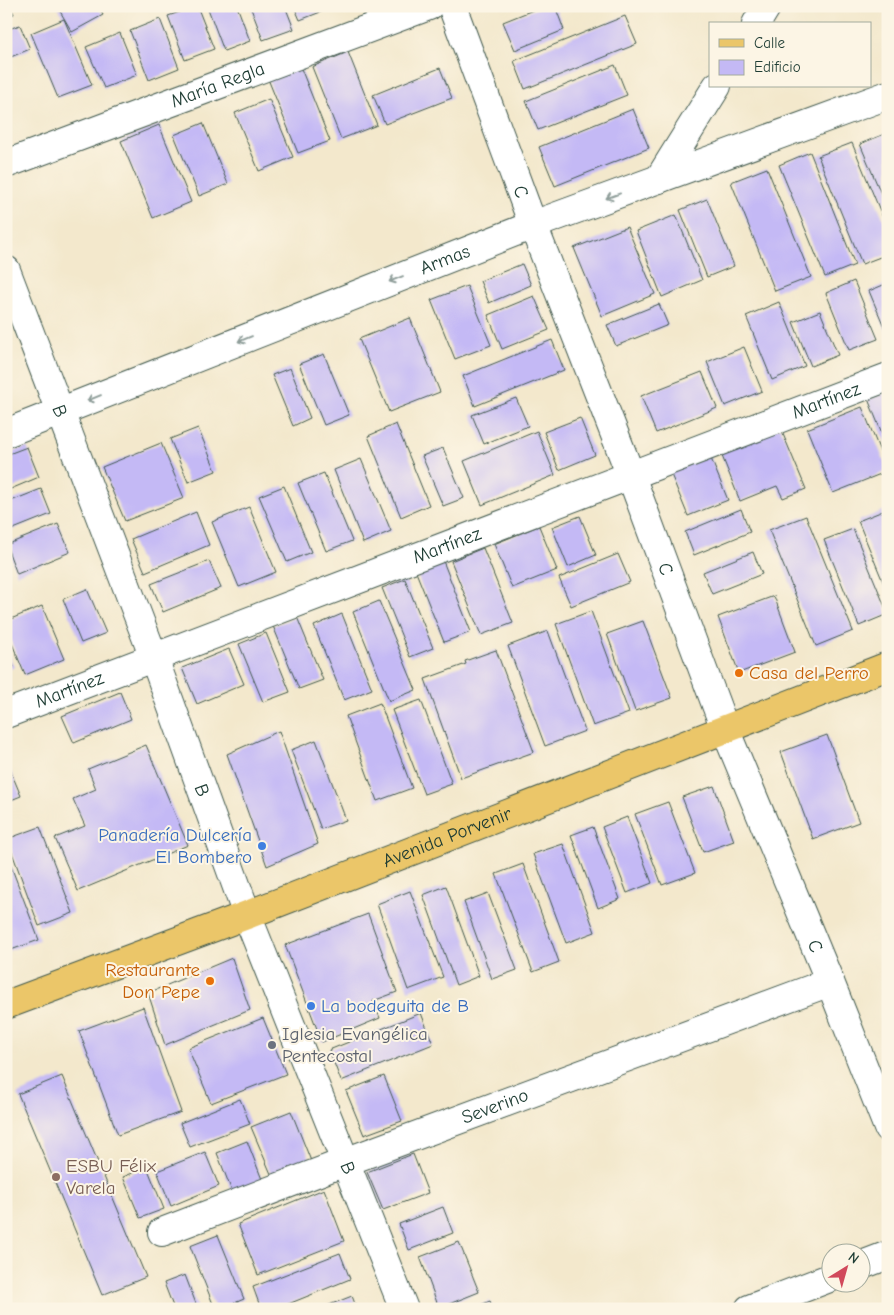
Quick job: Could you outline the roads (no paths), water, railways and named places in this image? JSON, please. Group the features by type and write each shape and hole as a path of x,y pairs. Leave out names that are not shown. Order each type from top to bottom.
{"main road":[{"name":"Avenida Porvenir","path":"6,1005 247,915 888,666"}],"street":[{"name":"María Regla","path":"6,164 429,6"},
{"name":"C","path":"452,6 725,730 830,982 888,1128"},
{"path":"757,22 767,6"},
{"path":"659,179 716,88"},
{"name":"Armas","path":"6,433 533,225 888,96"},
{"name":"B","path":"6,270 154,658 247,915 404,1309"},
{"name":"Martínez","path":"6,714 888,377"},
{"name":"Severino","path":"162,1232 830,982"},
{"path":"872,1261 888,1255"},
{"path":"749,1309 822,1281"}],"place":[{"name":"Casa del Perro","path":"739,673"},
{"name":"Panadería Dulcería El Bombero","path":"262,846"},
{"name":"Restaurante Don Pepe","path":"210,981"},
{"name":"La bodeguita de B","path":"311,1006"},
{"name":"Iglesia Evangélica Pentecostal","path":"272,1045"},
{"name":"ESBU Félix Varela","path":"56,1177"}]}
